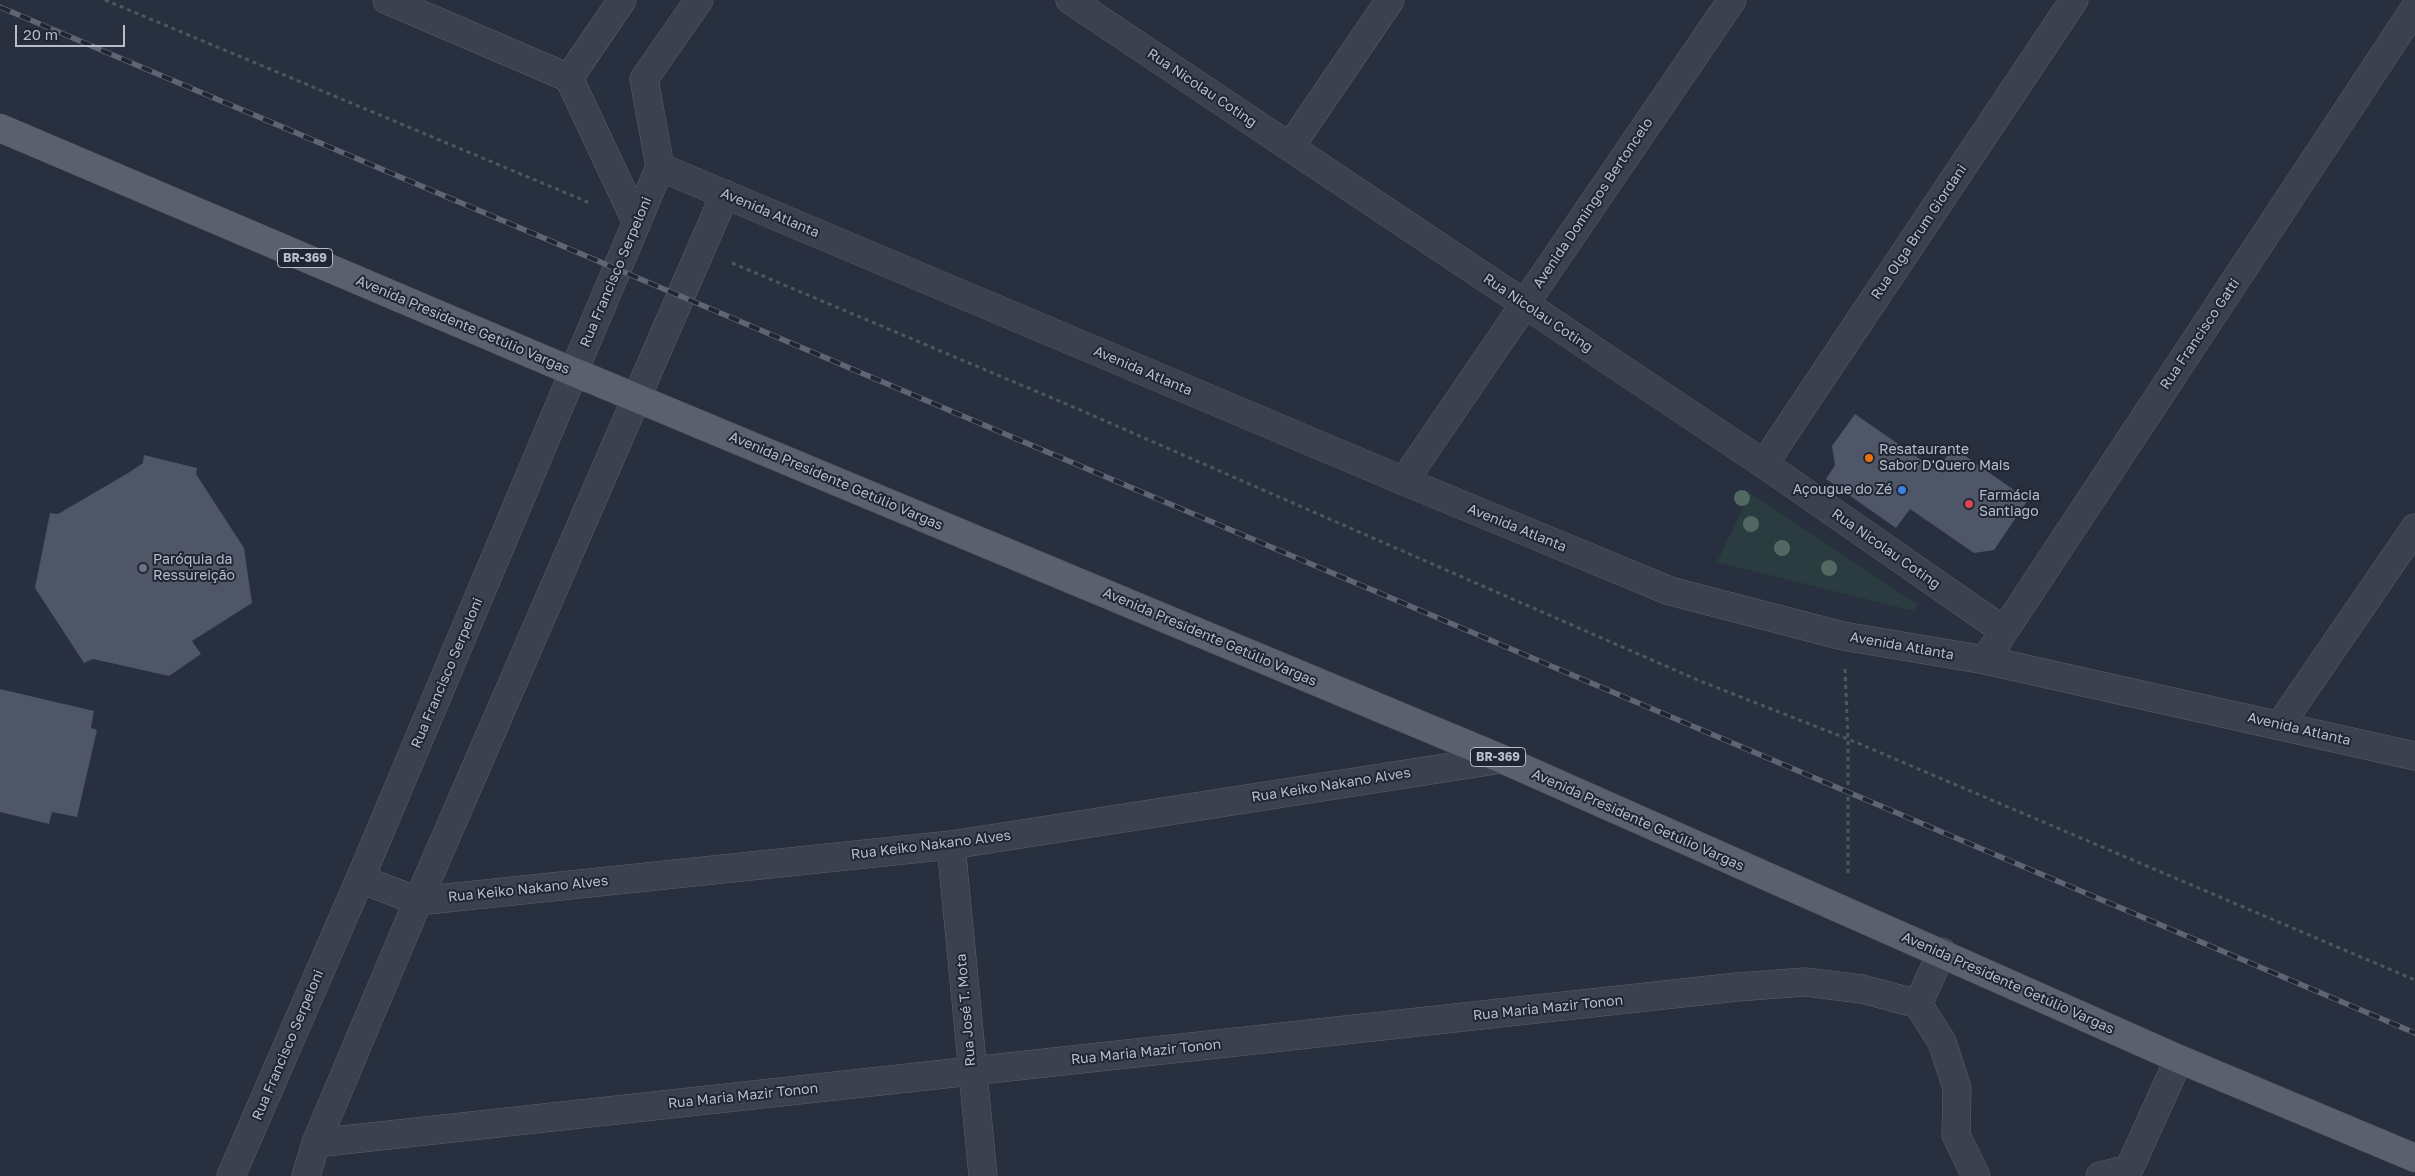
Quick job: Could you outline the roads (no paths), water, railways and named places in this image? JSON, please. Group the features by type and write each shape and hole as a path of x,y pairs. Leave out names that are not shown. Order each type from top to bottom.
{"main road":[{"name":"Avenida Presidente Getúlio Vargas","path":"0,128 637,399 1502,759 1848,913 1942,952 2179,1059 2415,1158"}],"street":[{"path":"387,0 569,78 637,223"},
{"path":"569,78 622,0"},
{"path":"660,167 644,79 699,0"},
{"name":"Rua Nicolau Coting","path":"1070,0 1764,464 2003,630"},
{"path":"1290,147 1390,0"},
{"name":"Avenida Domingos Bertoncelo","path":"1404,481 1732,0"},
{"name":"Rua Olga Brum Giordani","path":"1764,464 2074,0"},
{"name":"Rua Francisco Gatti","path":"1985,660 2415,8"},
{"name":"Avenida Atlanta","path":"660,167 1404,481 1670,591 1843,636 1985,660 2415,756"},
{"name":"Rua Francisco Serpeloni","path":"231,1176 360,879 660,167"},
{"path":"306,1176 316,1143 418,901 725,194"},
{"path":"2280,725 2415,528"},
{"name":"Rua Keiko Nakano Alves","path":"360,879 418,901 951,844 1502,759"},
{"name":"Rua José T. Mota","path":"951,844 983,1176"},
{"path":"1942,952 1918,1004 1942,1042 1957,1088 1956,1135 1976,1176"},
{"name":"Rua Maria Mazir Tonon","path":"316,1143 1737,987 1805,982 1862,989 1918,1004"},
{"path":"2100,1176 2137,1173 2179,1059"}],"railway":[{"path":"0,7 2415,1033"}],"place":[{"name":"Resataurante Sabor D'Quero Mais","path":"1869,458"},
{"name":"Açougue do Zé","path":"1902,490"},
{"name":"Farmácia Santiago","path":"1969,504"},
{"name":"Paróquia da Ressureição","path":"143,568"}]}
